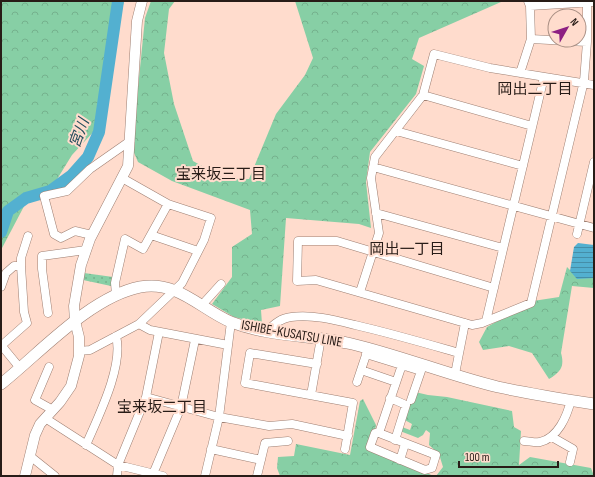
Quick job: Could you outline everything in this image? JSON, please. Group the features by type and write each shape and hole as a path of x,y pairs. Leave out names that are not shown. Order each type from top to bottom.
{"main road":[{"name":"ISHIBE-KUSATSU LINE","path":"1,384 75,321 116,296 141,287 157,285 175,290 231,322 267,330 321,338 403,362 455,374 498,387 594,403"}],"street":[{"path":"25,476 35,435 40,424 54,410 72,386 79,351 80,337 75,321 74,306 81,265 92,235 128,166 137,20 142,1"},
{"path":"520,72 531,39 529,3 589,2 587,42"},
{"path":"531,39 547,40"},
{"path":"494,288 337,242 298,241 297,281 316,280 472,325 531,303 583,83 586,48"},
{"path":"360,292 379,233 371,178 375,157 423,95 434,54 490,68 594,85"},
{"path":"486,321 544,77"},
{"path":"423,95 532,126"},
{"path":"396,130 523,166"},
{"path":"92,235 75,231 61,238 54,234 44,196 67,191 90,169 130,142"},
{"path":"577,234 594,162"},
{"path":"373,167 594,228"},
{"path":"79,351 90,350 139,324 182,283 198,251 211,218 168,204 122,178"},
{"path":"116,296 115,283 125,239 143,249 168,204"},
{"path":"376,213 503,248"},
{"path":"151,235 198,251"},
{"path":"20,368 1,346 27,323 24,312 21,258 28,236"},
{"path":"48,313 42,269 42,256 86,250"},
{"path":"1,287 6,273 14,266 21,266"},
{"path":"202,305 221,284"},
{"path":"267,330 277,322 289,317 306,316 340,321 395,334 459,353"},
{"path":"205,476 218,417 231,322"},
{"path":"455,374 465,323"},
{"path":"139,324 150,330 195,340 228,345"},
{"path":"116,476 118,465 146,397 159,332"},
{"path":"86,445 110,386 118,346 116,336"},
{"path":"311,395 321,338"},
{"path":"153,474 181,407 195,340"},
{"path":"357,382 367,351"},
{"path":"317,364 250,353 245,383 353,403 345,449"},
{"path":"379,433 403,362 421,371 410,400"},
{"path":"49,367 35,400 54,410"},
{"path":"361,370 396,382"},
{"path":"146,397 218,417 269,426 292,424 348,436"},
{"path":"390,398 406,405 395,440"},
{"path":"524,441 540,442 552,436 562,423 571,400"},
{"path":"45,418 118,465 163,476"},
{"path":"375,433 379,433 395,440 436,455 432,468 425,470 370,447 375,433"},
{"path":"552,436 573,449 570,462"},
{"path":"257,476 265,443 288,441"},
{"path":"400,460 405,444"},
{"path":"211,449 260,460"},
{"path":"30,456 55,476"}],"green space":[{"path":"1,1 124,1 97,128 72,155 51,189 31,193 1,250"},
{"path":"151,1 175,1 169,9 164,53 174,104 193,161 225,179 249,179 276,114 305,75 313,58 295,1 508,1 501,2 419,38 412,59 424,66 416,94 370,152 366,182 371,228 359,224 286,218 280,306 261,310 262,324 234,317 212,304 232,277 232,247 252,234 250,210 172,181 138,162 132,148 145,18"},
{"path":"567,267 573,273 594,276 594,288 572,286 561,353 562,366 556,374 549,379 532,353 509,346 483,350 479,342 487,327 533,301 559,297"},
{"path":"84,273 113,277 111,286 83,280"},
{"path":"415,392 447,397 512,411 514,427 521,431 519,465 530,457 591,468 594,476 436,476 443,467 439,454 429,445 430,433 426,430 423,435 418,438 400,431 402,427 410,430 412,424 403,419"},
{"path":"363,399 376,425 371,451 434,476 280,476 277,468 278,457 294,456 296,444 350,455 360,401"}],"water":[{"path":"578,243 594,245 594,278 577,279 570,271 574,247"}],"waterway":[{"name":"宮川","path":"1,232 8,211 26,198 50,191 72,175 88,157 99,132 118,1"}],"district":[{"name":"岡出二丁目","path":"535,89"},
{"name":"宝来坂三丁目","path":"221,174"},
{"name":"岡出一丁目","path":"407,249"},
{"name":"宝来坂二丁目","path":"162,407"}]}
